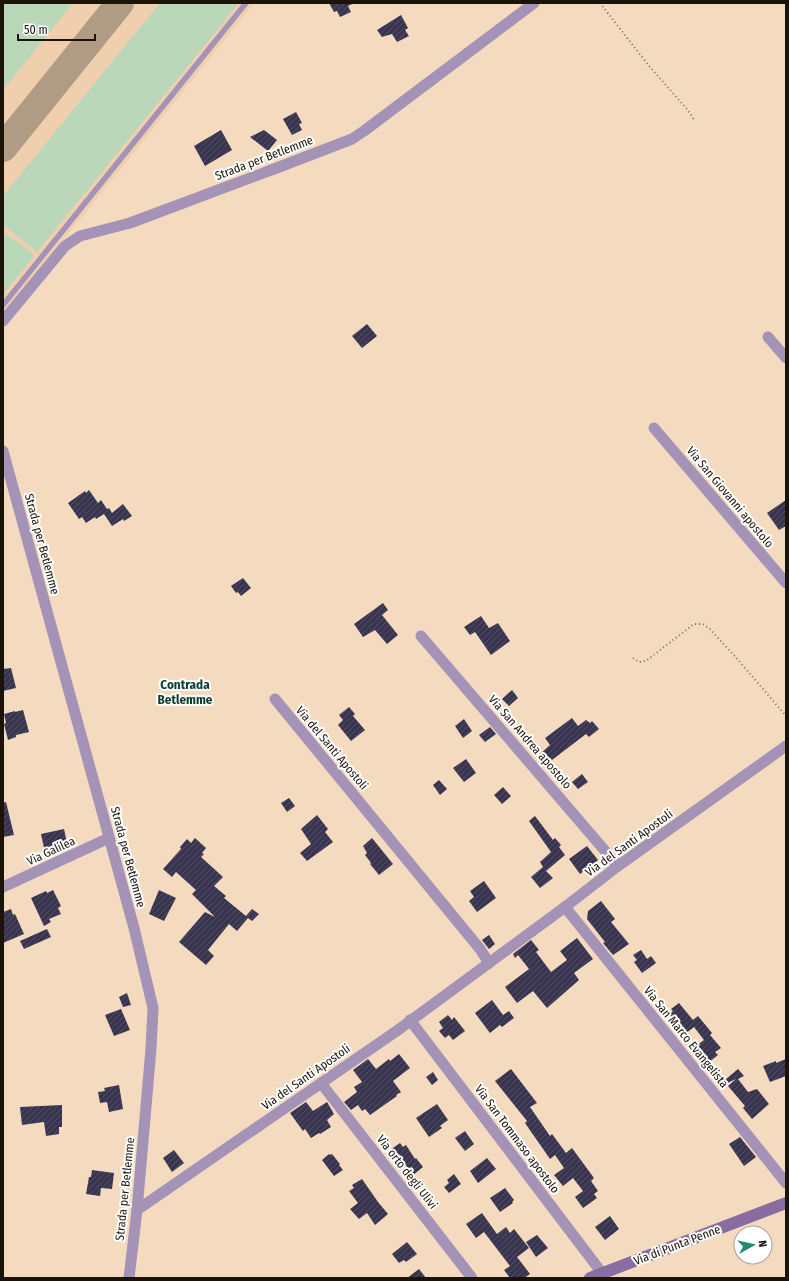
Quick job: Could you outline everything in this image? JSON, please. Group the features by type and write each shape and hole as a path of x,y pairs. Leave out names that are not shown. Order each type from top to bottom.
{"street":[{"name":"Strada per Betlemme","path":"3,321 65,246 80,236 130,223 352,139 534,3"},
{"path":"768,337 786,358"},
{"name":"Via San Giovanni apostolo","path":"654,428 786,583"},
{"name":"Strada per Betlemme","path":"3,451 134,928 152,1008 151,1049 137,1210 129,1278"},
{"name":"Via San Andrea apostolo","path":"421,636 618,866"},
{"name":"Via del Santi Apostoli","path":"275,699 480,949 489,963"},
{"name":"Via del Santi Apostoli","path":"137,1210 410,1020 565,907 618,866 786,746"},
{"name":"Via Galilea","path":"3,887 109,838"},
{"name":"Via San Marco Evangelista","path":"565,907 786,1183"},
{"name":"Via San Tommaso apostolo","path":"410,1020 602,1273"},
{"name":"Via orto degli Ulivi","path":"321,1083 472,1278"},
{"name":"Via di Punta Penne","path":"590,1278 786,1203"}],"lane":[{"path":"3,305 246,3"}],"path":[{"path":"600,3 649,66 687,109 695,121"},
{"path":"633,658 640,662 646,661 694,624 703,624 710,629 740,662 786,716"}],"shaded area":[{"path":"3,3 254,3 3,315"}],"green space":[{"path":"3,3 73,3 3,90"},
{"path":"160,3 239,3 37,252 3,225 3,196"},
{"path":"3,232 33,255 32,259 3,294"}],"building":[{"path":"329,3 354,3 348,6 351,12 340,17 337,11 334,12"},
{"path":"401,15 408,28 405,30 409,36 397,42 392,34 382,37 377,30"},
{"path":"296,112 302,123 299,124 302,130 292,135 283,119"},
{"path":"221,130 232,150 205,166 194,146"},
{"path":"264,130 277,140 268,151 250,137"},
{"path":"367,324 377,336 362,348 352,336"},
{"path":"89,490 98,503 101,500 107,509 109,508 112,513 123,504 132,516 124,521 123,519 112,526 104,514 96,519 95,517 86,523 82,517 79,519 68,503 85,491 86,493"},
{"path":"786,500 786,526 779,530 767,513"},
{"path":"243,578 251,588 241,596 238,592 236,593 231,586"},
{"path":"383,603 388,610 382,615 398,635 387,644 375,630 363,637 354,624"},
{"path":"481,616 489,628 498,623 510,641 491,655 475,632 470,635 464,627"},
{"path":"11,668 16,688 3,691 3,669"},
{"path":"512,690 518,698 509,706 502,699"},
{"path":"349,707 355,714 353,716 365,730 351,741 338,725 343,720 339,715"},
{"path":"23,710 29,732 16,735 16,737 8,740 4,724 6,723 4,714"},
{"path":"572,718 578,726 586,720 590,723 592,721 599,729 589,737 586,734 552,760 550,758 545,761 540,754 550,745 545,738"},
{"path":"464,719 472,731 463,738 455,726"},
{"path":"490,727 496,734 485,742 479,735"},
{"path":"466,759 476,773 464,782 453,768"},
{"path":"582,774 588,782 578,789 572,782"},
{"path":"439,780 447,789 440,795 433,785"},
{"path":"503,787 511,796 502,804 494,795"},
{"path":"289,798 295,806 287,812 281,803"},
{"path":"6,802 14,835 3,837 3,803"},
{"path":"317,815 328,829 325,832 333,842 307,861 300,853 311,844 301,829"},
{"path":"535,816 553,840 555,838 561,845 559,847 565,855 546,871 553,878 540,888 531,877 543,867 540,862 551,852 529,821"},
{"path":"64,829 67,843 44,848 41,834"},
{"path":"195,838 206,848 201,857 223,877 214,886 226,896 224,898 246,916 252,909 259,914 252,921 248,918 237,931 229,924 208,950 214,956 206,965 179,942 205,912 215,917 192,894 196,890 176,872 172,877 163,869 181,849 180,847 187,839 191,843"},
{"path":"372,838 393,864 379,875 365,855 367,853 363,846"},
{"path":"587,846 598,860 580,874 569,859"},
{"path":"484,881 496,898 477,912 469,901 474,897 470,891"},
{"path":"53,890 61,906 58,908 61,914 49,919 51,922 44,926 31,898 46,891 47,893"},
{"path":"159,890 176,898 164,921 149,914"},
{"path":"601,901 615,919 611,922 629,944 613,955 587,919 588,911"},
{"path":"11,909 13,915 15,914 24,934 3,943 3,912"},
{"path":"47,929 51,937 24,949 20,941"},
{"path":"489,935 495,944 489,949 482,940"},
{"path":"577,938 593,959 574,973 579,980 547,1008 533,991 517,1003 505,987 529,969 518,955 515,958 513,954 531,940 539,950 536,952 551,972 567,960 560,951"},
{"path":"641,950 647,959 651,956 656,963 642,973 634,962 637,960 633,955"},
{"path":"127,993 131,1005 123,1007 119,997"},
{"path":"492,1000 503,1015 509,1011 514,1018 502,1027 500,1025 490,1033 475,1013"},
{"path":"679,1003 693,1020 698,1016 712,1033 710,1035 721,1048 715,1052 718,1055 704,1066 691,1050 704,1040 694,1027 681,1037 669,1022 673,1019 669,1014 673,1011 671,1009"},
{"path":"121,1009 130,1030 114,1036 105,1015"},
{"path":"448,1015 452,1020 454,1017 465,1031 453,1040 449,1035 445,1038 439,1031 443,1028 439,1022"},
{"path":"399,1054 410,1068 393,1081 401,1092 370,1115 365,1109 362,1111 358,1105 351,1110 344,1102 357,1092 354,1087 362,1082 353,1070 368,1059 376,1069 389,1059 390,1061"},
{"path":"786,1059 786,1076 770,1082 763,1066"},
{"path":"511,1069 537,1103 530,1107 550,1136 552,1134 566,1153 572,1148 594,1178 591,1181 598,1191 594,1194 597,1198 583,1208 575,1197 583,1191 573,1178 563,1186 554,1175 564,1168 555,1155 550,1159 525,1123 527,1121 495,1081"},
{"path":"738,1069 744,1076 738,1079 748,1092 757,1089 769,1104 752,1119 743,1108 745,1106 728,1086 736,1079 721,1086 720,1084"},
{"path":"433,1072 438,1080 432,1085 426,1077"},
{"path":"119,1085 123,1109 109,1112 107,1102 100,1103 98,1092 105,1091 104,1088"},
{"path":"306,1102 313,1111 327,1102 334,1114 327,1120 331,1127 311,1138 305,1129 303,1131 290,1113"},
{"path":"437,1104 448,1120 440,1126 442,1128 429,1137 416,1118"},
{"path":"62,1105 62,1127 59,1127 59,1134 46,1136 44,1122 22,1125 20,1107"},
{"path":"465,1131 474,1144 465,1151 455,1138"},
{"path":"740,1137 756,1157 744,1166 729,1144"},
{"path":"400,1143 403,1147 406,1145 415,1159 416,1158 423,1167 413,1175 402,1160 399,1163 390,1150"},
{"path":"174,1150 184,1163 172,1172 163,1158"},
{"path":"329,1154 332,1154 343,1170 334,1176 322,1160"},
{"path":"487,1158 496,1169 478,1183 470,1171"},
{"path":"92,1170 114,1173 112,1189 101,1188 100,1196 86,1194 89,1177 91,1177"},
{"path":"454,1174 461,1184 449,1193 444,1187 449,1183 447,1180"},
{"path":"362,1179 388,1214 375,1225 367,1213 359,1219 350,1209 358,1203 349,1191 354,1188 352,1185"},
{"path":"505,1188 514,1200 512,1202 513,1203 500,1212 490,1198"},
{"path":"482,1213 497,1234 506,1227 510,1233 514,1229 529,1248 517,1257 530,1274 524,1278 510,1278 504,1270 510,1266 484,1232 476,1238 466,1224"},
{"path":"610,1216 619,1229 605,1240 595,1227"},
{"path":"537,1235 548,1248 536,1257 526,1242"},
{"path":"407,1242 417,1254 406,1262 404,1260 399,1263 392,1254"},
{"path":"419,1269 426,1278 407,1278"}],"taxiway":[{"path":"3,148 120,3"}],"district":[{"name":"Contrada Betlemme","path":"185,692"}]}
